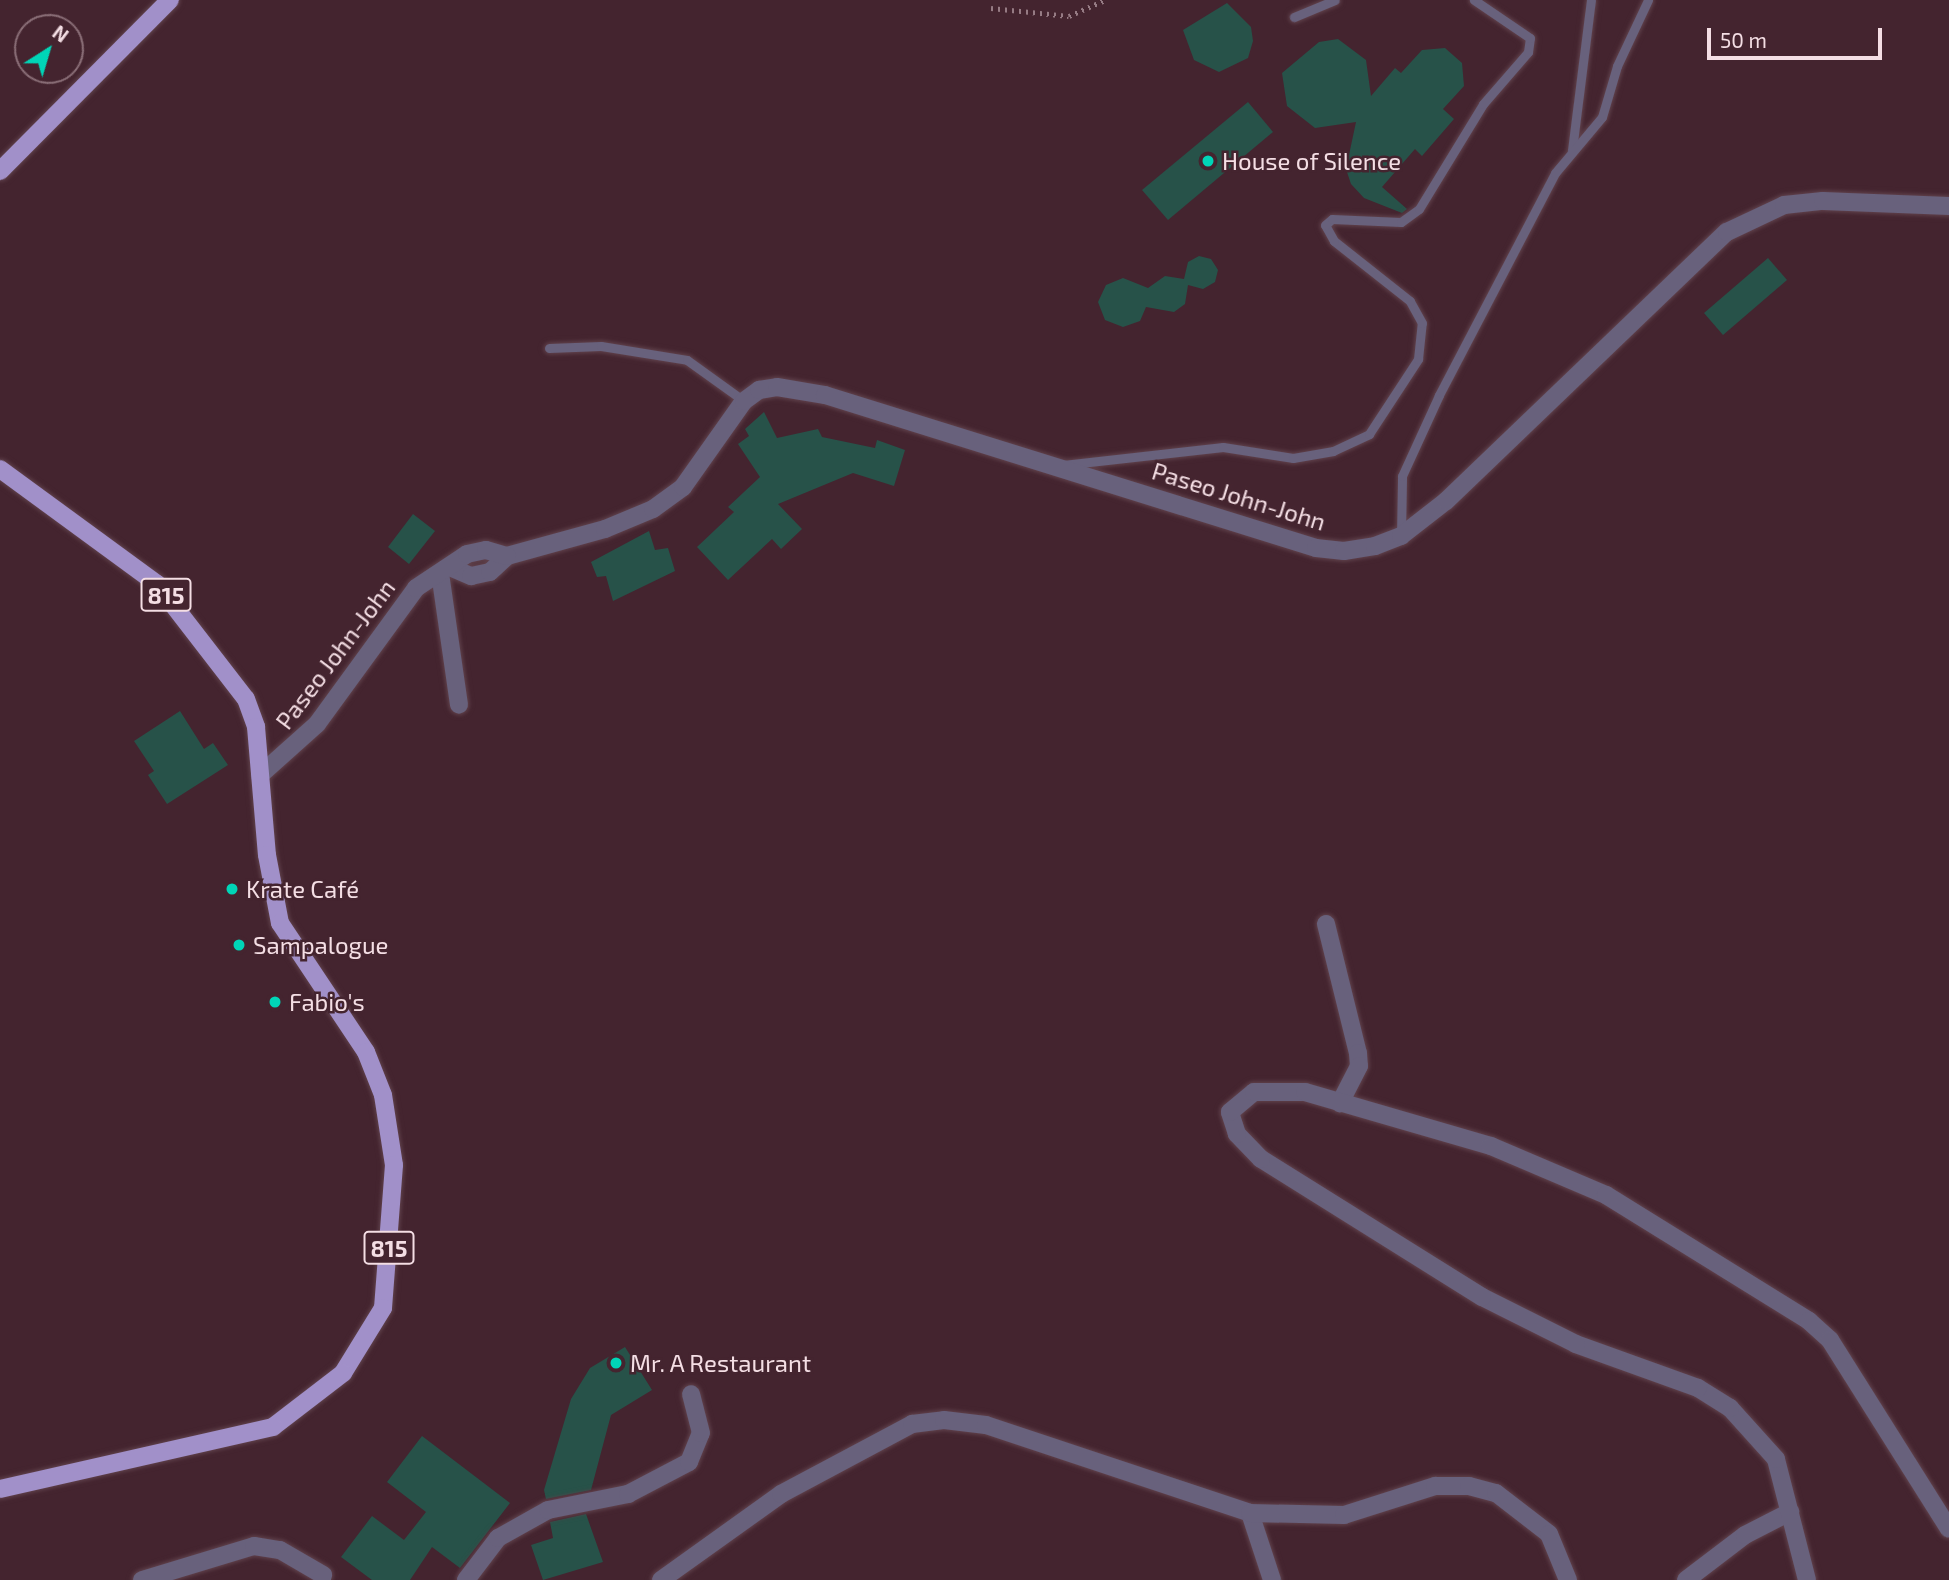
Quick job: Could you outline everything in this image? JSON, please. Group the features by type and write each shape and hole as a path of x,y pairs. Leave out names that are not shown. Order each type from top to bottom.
{"main road":[{"path":"0,171 170,0"},
{"name":"815","path":"0,469 157,584 246,699 256,727 267,855 280,923 366,1052 383,1095 394,1165 383,1308 343,1373 273,1427 0,1489"}],"street":[{"name":"Paseo John-John","path":"744,401 759,390 800,389 1059,465 1315,548 1344,551 1401,536 1493,459 1727,232 1784,205 1822,201 1949,206"},
{"path":"459,705 446,570 471,576 491,572 507,556 605,529 672,498 744,401"},
{"name":"Paseo John-John","path":"260,775 317,724 408,597 446,570"},
{"path":"1326,925 1358,1053 1359,1066 1340,1103"},
{"path":"1807,1580 1776,1459 1730,1408 1698,1388 1576,1344 1482,1297 1261,1159 1237,1134 1230,1112 1254,1092 1271,1089 1305,1092 1491,1146 1606,1195 1809,1321 1846,1359 1949,1530"},
{"path":"467,1580 498,1538 548,1510 628,1494 689,1462 701,1433 691,1394"},
{"path":"661,1580 781,1494 912,1424 934,1421 986,1425 1250,1513 1343,1516 1435,1486 1469,1486 1496,1493 1549,1534 1568,1580"},
{"path":"1686,1580 1745,1535 1790,1512"},
{"path":"1250,1513 1272,1580"},
{"path":"142,1580 254,1546 280,1550 324,1578"}],"lane":[{"path":"1294,17 1335,0"},
{"path":"1059,465 1223,447 1293,458 1333,450 1369,434 1418,359 1422,323 1410,301 1334,241 1325,225 1332,219 1401,222 1419,209 1483,104 1528,52 1530,38 1474,0"},
{"path":"1572,150 1591,0"},
{"path":"1401,536 1402,476 1532,212 1572,150 1590,135 1602,117 1617,66 1648,0"},
{"path":"550,348 601,346 687,360 744,401"}],"path":[{"path":"991,8 1069,16 1105,0"}],"building":[{"path":"1227,3 1251,27 1253,41 1248,58 1219,72 1194,60 1183,30"},
{"path":"1338,39 1366,60 1371,96 1395,68 1401,73 1422,50 1445,48 1462,63 1464,86 1443,109 1454,119 1422,156 1415,149 1382,187 1407,209 1402,213 1364,198 1351,184 1346,169 1356,122 1315,128 1287,106 1282,73 1319,42"},
{"name":"House of Silence","path":"1248,102 1273,132 1168,220 1142,190"},
{"path":"1199,256 1211,259 1218,270 1215,282 1203,289 1188,285 1185,304 1174,312 1146,307 1140,321 1123,327 1105,320 1098,302 1106,285 1123,278 1148,288 1165,276 1184,279 1188,262"},
{"path":"1768,258 1787,280 1723,335 1704,313"},
{"path":"764,412 777,438 818,429 822,437 875,448 877,440 905,450 894,486 853,473 778,504 802,529 781,549 772,539 728,580 697,547 734,512 728,507 760,477 738,444 749,436 745,429"},
{"path":"413,514 435,531 409,564 388,547"},
{"path":"649,531 655,550 668,548 675,571 613,601 606,576 597,577 591,562"},
{"path":"180,711 204,749 213,743 228,765 167,804 148,775 154,771 134,741"},
{"path":"625,1347 652,1390 611,1415 591,1490 546,1499 544,1490 571,1399 590,1368"},
{"path":"422,1436 510,1503 460,1568 432,1547 410,1580 372,1580 341,1557 372,1516 404,1540 426,1512 387,1482"},
{"path":"586,1514 603,1562 543,1580 531,1545 553,1538 550,1522"}],"place":[{"name":"House of Silence","path":"1208,161"},
{"name":"Krate Café","path":"232,889"},
{"name":"Sampalogue","path":"239,945"},
{"name":"Fabio's","path":"275,1002"},
{"name":"Mr. A Restaurant","path":"616,1363"}]}
